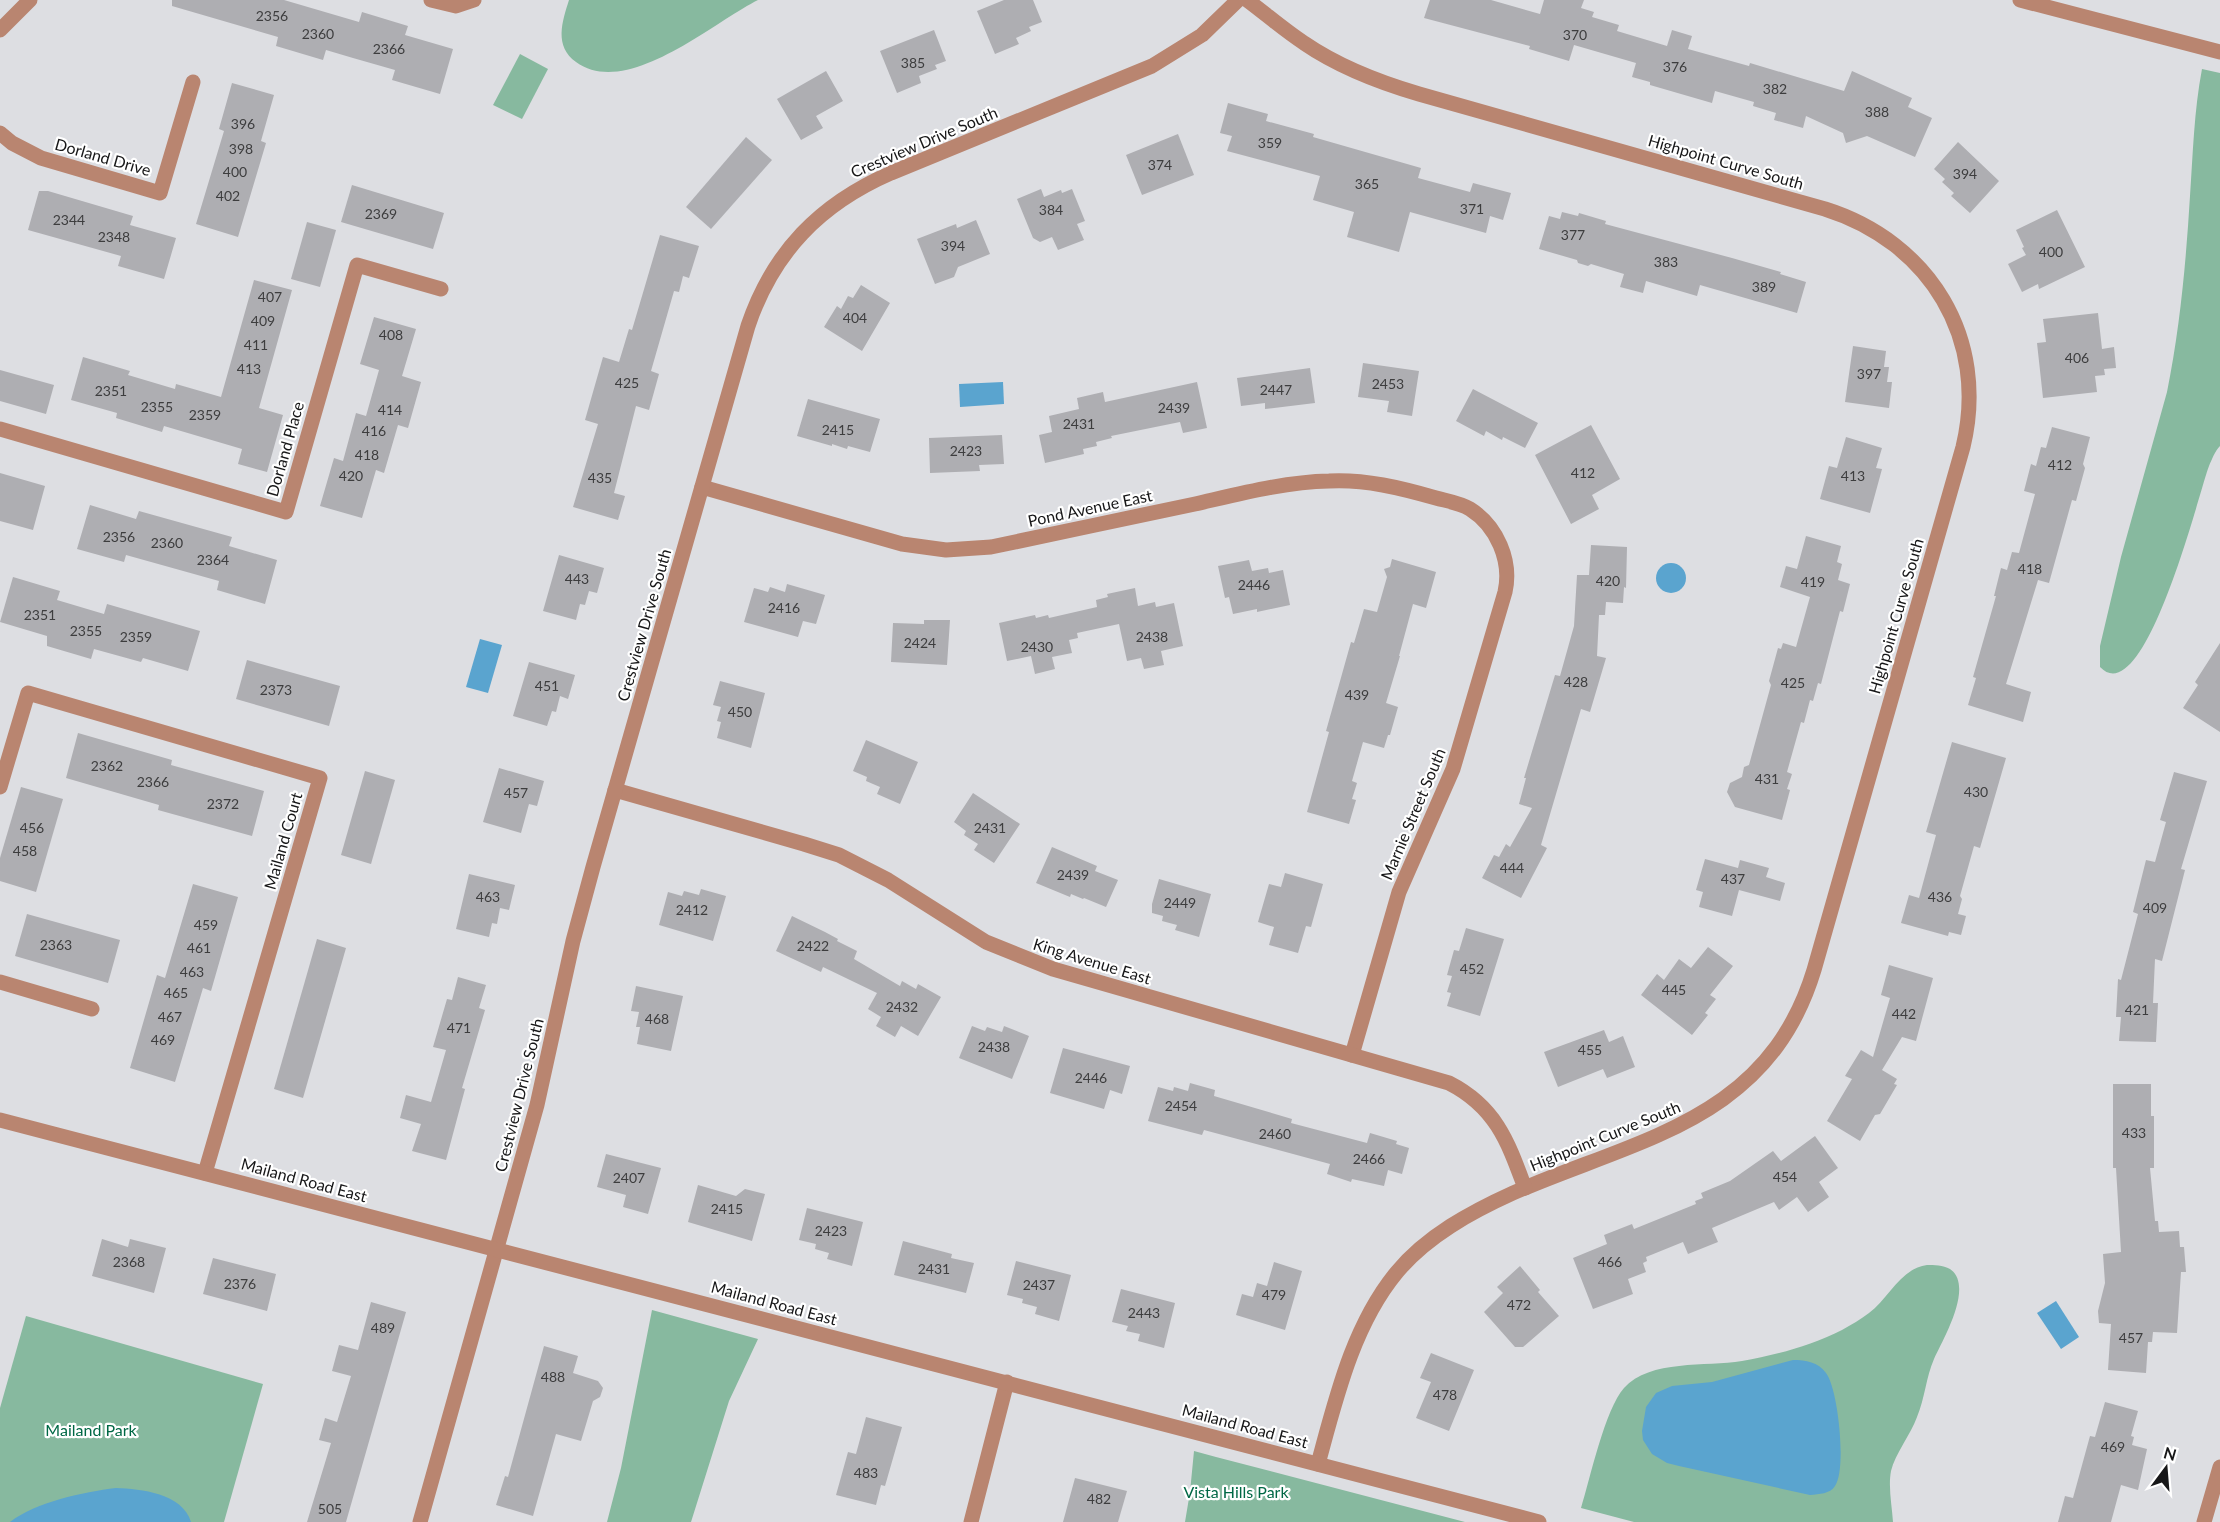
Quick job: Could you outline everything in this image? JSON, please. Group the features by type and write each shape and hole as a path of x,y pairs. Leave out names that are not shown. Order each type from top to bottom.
{"street":[{"path":"0,30 30,0"},
{"path":"431,0 456,6 474,0"},
{"name":"Crestview Drive South","path":"420,1522 537,1105 579,919 748,326 758,299 780,261 817,217 847,196 880,178 1152,66 1202,35 1238,0"},
{"name":"Highpoint Curve South","path":"1247,0 1317,51 1349,69 1388,84 1825,209 1872,228 1893,243 1926,275 1950,313 1963,348 1970,396 1963,447 1814,970 1799,1009 1777,1046 1743,1084 1714,1106 1664,1133 1479,1209 1445,1230 1410,1258 1397,1272 1374,1306 1355,1345 1335,1401 1318,1464"},
{"path":"2020,0 2220,52"},
{"name":"Dorland Drive","path":"0,133 12,143 41,158 160,193 193,82"},
{"name":"Dorland Place","path":"0,429 286,512 357,265 441,289"},
{"name":"Pond Avenue East","path":"702,487 889,541 946,550 991,547 1278,486 1329,481 1368,483 1410,490 1462,505 1484,520"},
{"name":"Marnie Street South","path":"1352,1055 1399,892 1453,769 1505,592 1507,573 1503,555 1499,542 1484,520"},
{"name":"Mailand Court","path":"0,787 28,693 320,778 205,1173"},
{"name":"King Avenue East","path":"615,790 839,855 888,880 986,942 1053,969 1438,1079 1470,1095 1486,1109 1500,1128 1526,1188"},
{"path":"0,982 92,1009"},
{"name":"Mailand Road East","path":"0,1120 1539,1522"},
{"path":"970,1522 1007,1382"},
{"path":"2204,1522 2220,1467"}],"green space":[{"path":"569,0 758,0 669,54 644,65 619,71 597,71 576,62 565,49 562,41 562,25"},
{"path":"520,54 548,69 522,119 493,105"},
{"path":"2202,69 2220,73 2220,446 2209,466 2168,593 2152,630 2135,659 2117,673 2100,667 2100,646 2121,557 2172,368 2184,270 2195,116"},
{"path":"1927,1265 1950,1269 1957,1277 1958,1300 1949,1327 1931,1366 1917,1417 1891,1471 1893,1522 1634,1522 1581,1508 1611,1412 1624,1388 1635,1379 1663,1368 1755,1359 1818,1341 1866,1315 1902,1278 1918,1267"},
{"path":"652,1310 758,1339 729,1401 691,1522 607,1522 621,1468"},
{"name":"Mailand Park","path":"26,1316 263,1384 224,1522 0,1522 0,1408"},
{"name":"Vista Hills Park","path":"1194,1451 1465,1522 1185,1522"}],"water":[{"path":"1003,382 1004,404 960,407 959,384"},
{"path":"1671,563 1682,567 1686,578 1682,589 1671,593 1660,589 1656,578 1660,567"},
{"path":"480,639 502,645 488,693 466,687"},
{"path":"2056,1301 2079,1337 2061,1349 2037,1313"},
{"path":"1793,1360 1811,1362 1823,1369 1834,1395 1841,1447 1839,1477 1830,1491 1810,1495 1667,1463 1652,1454 1643,1440 1642,1431 1646,1407 1656,1393 1672,1386 1712,1382"},
{"path":"116,1488 160,1494 179,1505 191,1522 10,1522 46,1504 75,1495"}],"building":[{"path":"172,0 284,0 359,22 362,12 408,26 405,35 453,49 440,94 392,80 395,70 326,50 323,60 276,46 278,37 172,6"},
{"path":"1004,0 1033,0 1042,22 1029,27 1031,31 1016,38 1019,44 995,54 977,11"},
{"path":"1430,0 1491,0 1540,14 1544,0 1584,0 1581,8 1594,12 1592,17 1619,25 1617,31 1667,46 1672,30 1692,36 1688,49 1749,66 1750,63 1844,91 1852,71 1912,98 1908,107 1932,118 1915,157 1867,136 1846,143 1843,133 1806,116 1803,128 1774,120 1776,113 1753,106 1754,102 1715,91 1712,103 1650,85 1650,82 1632,77 1636,63 1574,45 1569,61 1529,49 1530,46 1424,18"},
{"path":"934,30 946,61 935,65 937,69 919,76 921,83 897,93 880,51"},
{"path":"826,71 843,101 816,116 823,128 801,140 777,99"},
{"path":"232,83 274,95 261,141 266,143 238,237 196,224 224,131 219,129"},
{"path":"1228,103 1268,114 1266,121 1314,134 1313,137 1421,168 1418,178 1470,192 1473,183 1511,193 1503,220 1490,216 1486,233 1410,212 1399,252 1347,237 1354,212 1313,200 1320,176 1227,151 1232,136 1220,133"},
{"path":"1178,134 1194,175 1142,195 1126,155"},
{"path":"746,137 772,160 711,229 686,207"},
{"path":"1958,142 1999,181 1970,213 1951,196 1954,193 1942,182 1945,179 1934,169"},
{"path":"352,185 444,213 433,249 341,222"},
{"path":"1041,189 1044,197 1061,190 1062,193 1072,189 1085,221 1077,224 1084,240 1058,250 1052,237 1040,242 1033,238 1017,199"},
{"path":"39,191 48,191 133,216 130,225 176,238 164,279 118,266 121,256 28,230"},
{"path":"2057,210 2085,267 2039,289 2038,284 2022,292 2008,264 2026,255 2016,230"},
{"path":"1562,212 1578,216 1579,213 1606,221 1605,224 1781,272 1780,274 1806,282 1797,313 1700,285 1697,296 1646,281 1643,293 1620,287 1624,274 1591,264 1588,266 1578,263 1577,260 1539,249 1549,216 1560,219"},
{"path":"976,220 990,254 958,267 954,277 935,284 917,239 956,224 957,228"},
{"path":"307,222 336,230 320,287 291,279"},
{"path":"660,235 699,246 689,278 683,276 679,292 674,291 651,371 659,374 649,410 636,406 614,493 625,496 618,520 573,507 598,424 585,420 603,357 619,362 629,329 632,330"},
{"path":"254,280 292,290 259,408 283,415 267,472 238,464 242,449 164,426 162,432 116,418 117,413 71,400 83,357 130,371 128,375 175,389 176,384 221,397"},
{"path":"861,285 890,303 862,351 824,327 837,306 841,309 848,296 853,298"},
{"path":"2098,313 2102,349 2114,347 2116,368 2104,369 2105,375 2095,376 2097,392 2043,398 2037,343 2046,342 2043,319"},
{"path":"374,317 416,329 402,376 421,382 408,428 398,425 384,473 376,470 362,518 320,506 334,458 343,461 356,413 366,416 379,370 360,364"},
{"path":"1853,346 1886,351 1884,367 1889,367 1887,382 1892,382 1889,408 1845,402"},
{"path":"1363,363 1419,371 1412,416 1387,412 1389,401 1358,397"},
{"path":"1310,368 1315,403 1265,409 1265,403 1241,406 1237,378"},
{"path":"0,370 54,385 46,414 0,401"},
{"path":"1197,382 1207,428 1183,433 1180,422 1111,436 1112,438 1096,442 1097,446 1083,449 1084,454 1045,463 1039,435 1052,432 1049,416 1079,409 1077,398 1103,392 1105,402"},
{"path":"1473,389 1538,423 1525,448 1503,437 1502,440 1486,431 1484,436 1456,421"},
{"path":"808,399 880,419 870,452 848,446 847,449 832,444 832,446 797,436"},
{"path":"1591,425 1620,479 1592,495 1599,509 1571,524 1535,455"},
{"path":"2052,427 2090,437 2076,501 2072,500 2049,583 2038,580 2006,684 2031,692 2023,722 1968,705 2001,568 2007,570 2012,552 2019,553 2035,494 2024,491 2031,464 2036,466 2041,447 2046,448"},
{"path":"1002,435 1004,464 979,465 980,471 930,473 929,438"},
{"path":"1846,437 1882,448 1876,468 1882,469 1870,513 1820,499 1829,466 1837,468"},
{"path":"0,473 45,486 33,530 0,521"},
{"path":"90,505 136,519 139,511 232,537 229,546 277,560 265,604 217,590 219,581 126,555 124,562 77,549"},
{"path":"1806,536 1841,546 1837,562 1842,564 1838,580 1850,584 1843,612 1840,611 1821,684 1818,683 1813,701 1810,700 1804,723 1801,722 1787,772 1792,774 1782,820 1735,807 1727,792 1730,783 1742,777 1744,767 1749,765 1771,685 1769,681 1778,648 1781,649 1783,643 1796,647 1810,597 1780,587 1786,566 1797,569"},
{"path":"1591,545 1627,547 1626,588 1624,587 1623,603 1606,602 1605,615 1599,615 1597,656 1606,658 1590,712 1581,709 1541,845 1547,848 1521,898 1482,878 1494,855 1499,857 1506,844 1510,847 1532,808 1519,804 1526,778 1524,778 1555,675 1560,676 1574,626 1577,575 1589,575"},
{"path":"559,555 604,568 597,593 589,591 585,605 580,604 576,620 543,611"},
{"path":"1392,559 1436,572 1426,608 1413,604 1386,703 1398,707 1390,735 1388,735 1384,748 1363,742 1352,781 1357,783 1352,799 1356,800 1349,824 1307,812 1329,732 1326,731 1351,642 1354,643 1364,609 1377,612 1387,577 1384,569 1390,567"},
{"path":"1249,560 1252,571 1268,568 1269,573 1283,570 1290,605 1233,614 1229,597 1225,598 1218,566"},
{"path":"13,577 60,591 57,600 104,614 107,604 200,631 188,671 143,658 141,662 94,649 91,659 47,646 47,636 0,622"},
{"path":"787,584 825,595 816,624 803,621 798,637 744,622 754,588 768,592 770,587 785,592"},
{"path":"1135,588 1138,606 1155,602 1156,607 1174,603 1183,646 1161,651 1164,665 1144,669 1141,658 1127,661 1119,624 1077,633 1078,638 1069,640 1072,653 1052,657 1055,669 1035,674 1031,656 1007,661 999,623 1035,615 1036,618 1048,615 1049,618 1097,607 1096,600 1108,597 1107,594"},
{"path":"924,620 950,620 947,665 891,662 893,623 924,624"},
{"path":"2220,643 2220,732 2183,708 2198,685 2195,682"},
{"path":"247,660 340,686 329,726 236,699"},
{"path":"529,662 575,675 568,699 560,696 556,712 552,711 547,726 513,716"},
{"path":"720,681 765,693 751,748 717,738 721,722 717,721 721,707 713,705"},
{"path":"78,733 172,760 171,765 264,791 252,836 158,810 159,805 66,778"},
{"path":"866,740 918,762 900,804 877,794 880,787 866,781 867,777 853,771"},
{"path":"1952,742 2006,758 1980,848 1974,846 1960,896 1962,899 1958,914 1966,916 1961,935 1949,932 1948,936 1901,923 1909,895 1919,898 1936,835 1926,832"},
{"path":"499,768 544,781 537,806 529,804 521,833 483,822"},
{"path":"365,771 395,780 371,864 341,855"},
{"path":"2174,772 2207,781 2181,869 2185,870 2162,961 2155,959 2153,1003 2158,1003 2156,1042 2119,1041 2121,1017 2116,1017 2118,979 2121,980 2138,914 2133,912 2146,860 2155,862 2166,822 2160,820"},
{"path":"21,787 63,799 36,892 0,881 0,858"},
{"path":"973,793 1020,824 994,863 974,850 978,844 964,835 966,831 954,822"},
{"path":"1052,847 1097,866 1095,871 1118,880 1106,907 1071,894 1070,897 1036,883"},
{"path":"1705,859 1738,868 1740,860 1769,868 1766,877 1785,883 1780,901 1739,890 1732,916 1699,907 1703,892 1696,890"},
{"path":"1285,873 1323,884 1311,927 1306,926 1298,953 1269,945 1274,927 1258,922 1269,884 1281,887"},
{"path":"469,874 515,885 509,910 500,908 497,924 492,923 489,937 456,929"},
{"path":"1159,879 1211,894 1199,937 1175,930 1177,925 1162,921 1163,916 1152,913 1152,904"},
{"path":"193,884 238,897 211,991 203,988 175,1082 130,1068 157,975 165,978"},
{"path":"701,889 726,896 713,941 659,925 668,892 682,896 684,891 699,895"},
{"path":"27,914 120,940 108,983 15,956"},
{"path":"792,916 857,951 854,959 900,986 902,981 916,989 918,984 941,997 918,1036 901,1026 895,1037 876,1026 881,1017 868,1009 877,993 823,967 821,972 776,951"},
{"path":"1466,928 1504,939 1480,1016 1447,1006 1451,993 1447,992 1452,976 1447,975 1454,950 1459,951"},
{"path":"317,939 346,948 303,1098 274,1089"},
{"path":"1708,947 1733,966 1710,995 1716,999 1705,1013 1708,1015 1692,1035 1641,995 1657,974 1664,980 1679,959 1691,968"},
{"path":"1889,965 1933,978 1916,1041 1902,1037 1882,1070 1897,1079 1894,1084 1897,1085 1880,1114 1875,1115 1860,1141 1827,1121 1852,1079 1845,1076 1861,1050 1873,1057 1890,998 1881,995"},
{"path":"458,977 486,985 479,1008 485,1010 462,1088 465,1089 446,1160 412,1151 421,1124 400,1118 406,1095 431,1102 446,1050 433,1047 447,999 452,1000"},
{"path":"636,986 683,996 671,1051 637,1044 640,1027 636,1027 639,1012 631,1011"},
{"path":"972,1026 985,1031 987,1027 1002,1032 1004,1026 1029,1036 1012,1079 959,1058"},
{"path":"1604,1030 1609,1042 1623,1036 1635,1067 1607,1078 1603,1069 1558,1087 1544,1052"},
{"path":"1063,1048 1130,1066 1122,1094 1110,1090 1104,1109 1050,1093"},
{"path":"1190,1083 1215,1090 1214,1096 1292,1119 1291,1123 1367,1143 1370,1133 1397,1141 1396,1144 1409,1148 1402,1174 1388,1170 1384,1186 1352,1179 1351,1182 1327,1174 1330,1164 1204,1130 1202,1135 1148,1121 1158,1087 1173,1091 1174,1087 1188,1091"},
{"path":"2113,1084 2151,1084 2151,1116 2154,1116 2154,1168 2150,1168 2155,1221 2158,1221 2159,1232 2179,1231 2180,1247 2184,1247 2186,1272 2181,1272 2177,1333 2153,1332 2152,1342 2148,1342 2146,1373 2108,1370 2111,1324 2099,1323 2098,1311 2105,1283 2103,1254 2121,1252 2116,1168 2113,1168"},
{"path":"1815,1136 1838,1168 1819,1182 1829,1197 1808,1212 1797,1197 1779,1210 1774,1202 1712,1228 1718,1242 1688,1254 1683,1242 1646,1257 1647,1261 1643,1263 1646,1272 1628,1279 1633,1294 1593,1309 1573,1258 1607,1244 1604,1235 1632,1224 1634,1229 1696,1204 1695,1201 1703,1198 1701,1193 1730,1181 1773,1151 1781,1161"},
{"path":"606,1154 661,1168 648,1214 623,1207 626,1195 597,1187"},
{"path":"698,1185 736,1196 745,1189 765,1194 752,1241 688,1222"},
{"path":"807,1208 863,1222 852,1266 827,1259 829,1253 815,1249 816,1244 799,1240"},
{"path":"102,1239 128,1247 130,1239 166,1248 154,1293 92,1276"},
{"path":"903,1241 952,1254 951,1258 974,1263 966,1293 894,1275"},
{"path":"213,1258 276,1274 267,1311 203,1294"},
{"path":"1016,1261 1071,1275 1059,1321 1035,1314 1037,1307 1022,1303 1023,1299 1007,1295"},
{"path":"1274,1262 1302,1271 1285,1330 1236,1315 1242,1294 1253,1297 1257,1283 1267,1286"},
{"path":"1520,1266 1559,1316 1523,1347 1515,1347 1484,1312 1503,1293 1497,1287"},
{"path":"1121,1289 1175,1303 1164,1348 1138,1341 1140,1334 1126,1331 1128,1326 1112,1322"},
{"path":"371,1302 406,1312 346,1522 307,1522 331,1443 319,1440 325,1418 337,1422 351,1376 332,1371 339,1345 358,1350"},
{"path":"544,1346 578,1356 573,1373 598,1381 603,1388 600,1397 593,1401 581,1441 556,1434 533,1516 496,1505 505,1476 508,1477"},
{"path":"1431,1353 1474,1370 1449,1431 1416,1418 1431,1382 1420,1378"},
{"path":"2105,1402 2138,1411 2131,1436 2134,1437 2132,1445 2147,1449 2138,1490 2121,1485 2111,1522 2058,1522 2065,1496 2073,1498 2090,1436 2095,1437"},
{"path":"866,1417 902,1427 885,1486 881,1485 876,1505 836,1495 848,1452 856,1454"},
{"path":"1075,1478 1127,1491 1118,1522 1063,1522"}]}
